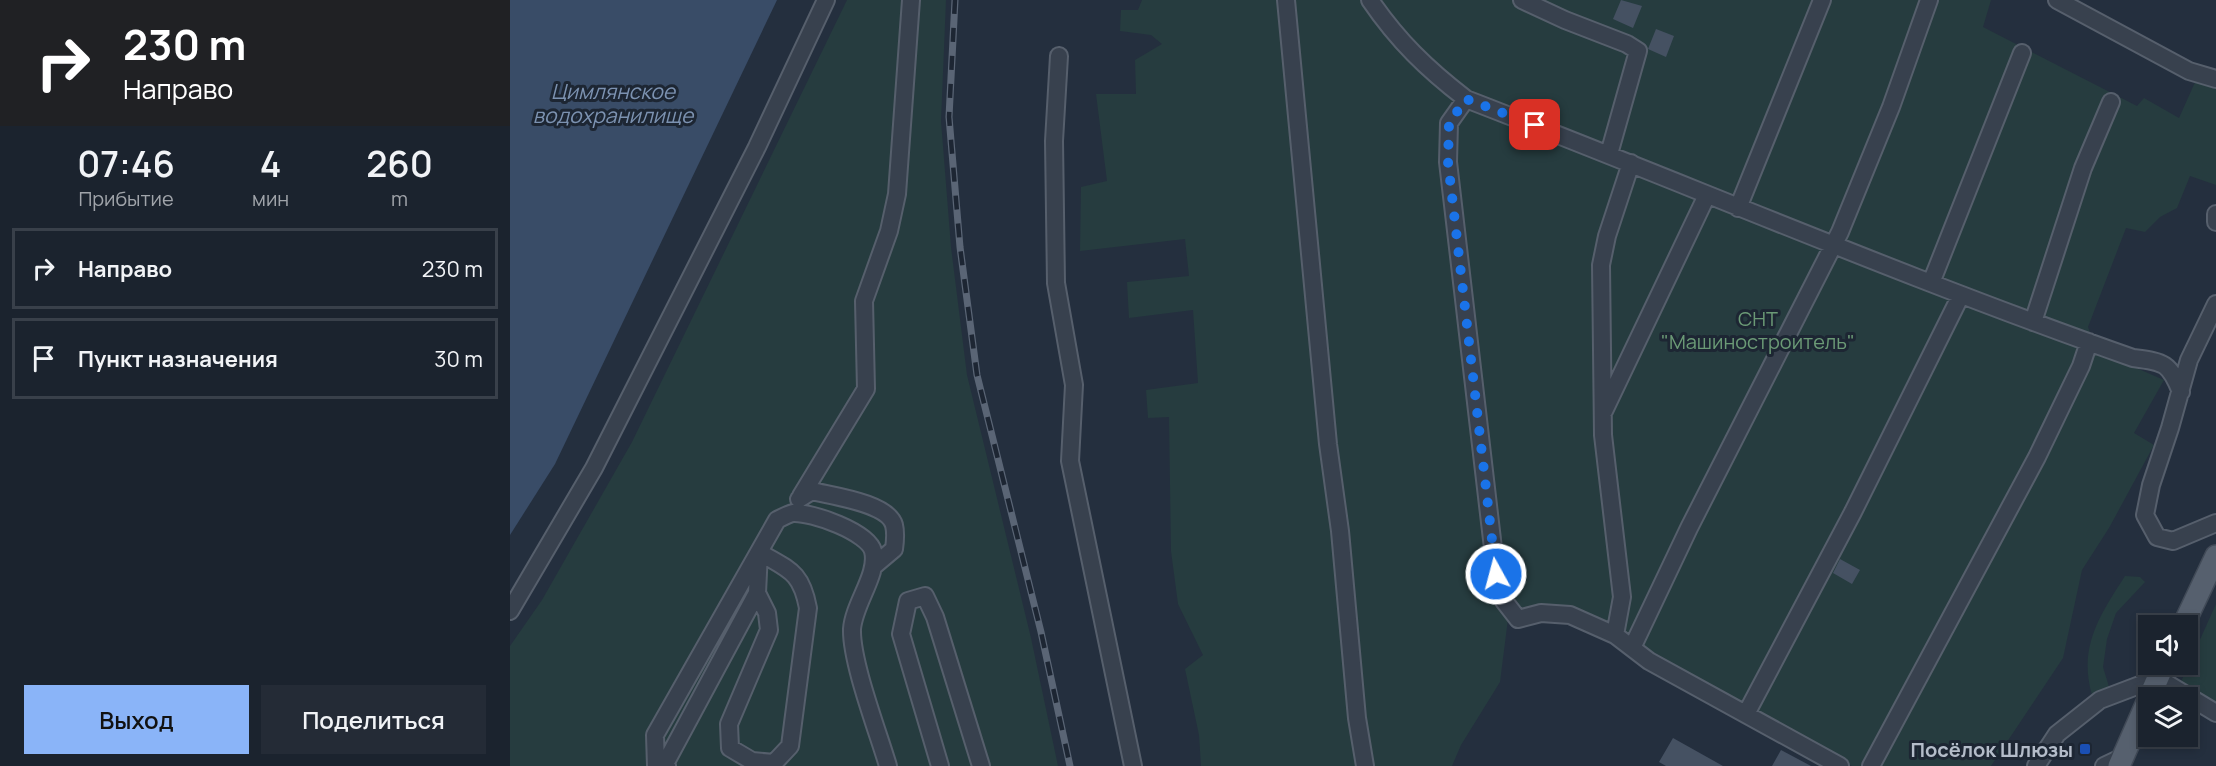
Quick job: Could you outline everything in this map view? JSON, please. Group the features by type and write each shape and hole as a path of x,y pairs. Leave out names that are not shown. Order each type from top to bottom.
{"main road":[{"path":"2188,615 2216,556"},
{"path":"2121,761 2138,723"}],"lane":[{"path":"510,611 541,562 599,458 757,147 826,0"},
{"path":"656,766 655,735 777,520 801,496 866,389 864,301 889,231 897,194 911,0"},
{"path":"1286,0 1326,421 1340,531 1357,718 1365,766"},
{"path":"1370,0 1392,32 1436,76 1466,99 1609,154 1930,284 2133,358 2159,361 2173,372 2181,392"},
{"path":"1522,0 1565,20 1627,44 1638,51 1609,154"},
{"path":"1738,208 1822,0"},
{"path":"1632,648 1689,528 1840,232 1891,107 1929,0"},
{"path":"2057,0 2189,71 2216,79"},
{"path":"1930,284 2022,53"},
{"path":"1059,56 1054,141 1056,283 1074,385 1070,462 1134,766"},
{"path":"1466,99 1449,123 1448,162 1496,574 1503,601 1518,620 1541,613 1570,615 1615,635 1650,661 1840,766"},
{"path":"2033,322 2083,168 2110,102"},
{"path":"1615,635 1622,597 1603,435 1601,265 1607,236 1631,163"},
{"path":"1603,414 1707,195"},
{"path":"2216,214 2216,222"},
{"path":"1746,714 1853,512 1961,295"},
{"path":"2216,304 2188,360 2181,392 2151,486 2145,515 2157,537 2173,541 2216,523"},
{"path":"1871,766 2037,457 2081,366 2089,342"},
{"path":"801,496 812,491 859,502 884,511 894,523 894,549 875,565 858,602 852,630 858,668 888,766"},
{"path":"777,520 793,513 831,521 860,534 873,548 875,565"},
{"path":"759,552 795,573 805,591 808,608 790,746 774,763 752,761 730,748 729,724 769,630 767,613 758,593 759,552"},
{"path":"667,766 666,762 758,593"},
{"path":"939,766 901,634 908,601 925,596 935,617 981,766"},
{"path":"2036,766 2057,734 2100,700 2153,675"},
{"path":"2167,675 2214,709"},
{"path":"2104,766 2121,761"}],"green space":[{"path":"847,0 946,0 941,121 951,247 967,375 1031,638 1058,766 510,766 510,646 542,600 632,442"},
{"name":"СНТ \"Машиностроитель\"","path":"1142,0 1991,0 1983,27 2137,106 2144,98 2179,118 2196,80 2216,88 2216,185 2190,176 2177,208 2160,217 2145,232 2126,228 2088,327 2097,351 2164,380 2134,433 2154,445 2109,528 2082,570 2063,658 1991,766 1852,766 1627,637 1527,611 1516,605 1508,619 1500,682 1461,745 1452,766 1201,766 1199,735 1185,669 1203,655 1178,604 1171,551 1169,417 1148,418 1146,390 1198,383 1193,310 1129,318 1127,282 1189,276 1185,239 1080,251 1081,187 1107,181 1096,94 1136,94 1135,60 1162,44 1151,35 1120,31 1121,10 1138,10"},
{"path":"2125,576 2140,577 2145,582 2116,613 2107,639 2103,667 2110,690 2101,697 2092,695 2088,678 2088,662 2094,632 2107,604"},
{"path":"2216,604 2216,707 2198,696 2198,687 2185,687 2180,684 2184,675 2198,675 2198,644"}],"water":[{"name":"Цимлянское водохранилище","path":"510,0 777,0 555,464 510,535"}],"building":[{"path":"1621,0 1642,6 1633,28 1613,19"},
{"path":"1656,29 1674,36 1666,57 1648,49"},
{"path":"1840,559 1860,570 1852,584 1833,573"},
{"path":"1673,738 1723,766 1666,766 1659,762"},
{"path":"1781,750 1811,766 1772,766"}],"railway":[{"path":"955,0 949,117 960,247 977,375 1041,632 1070,766"}],"place":[{"name":"Посёлок Шлюзы","path":"2085,749"}],"route":[{"path":"1496,574 1458,263 1448,162 1449,123 1466,99 1535,125"}]}
